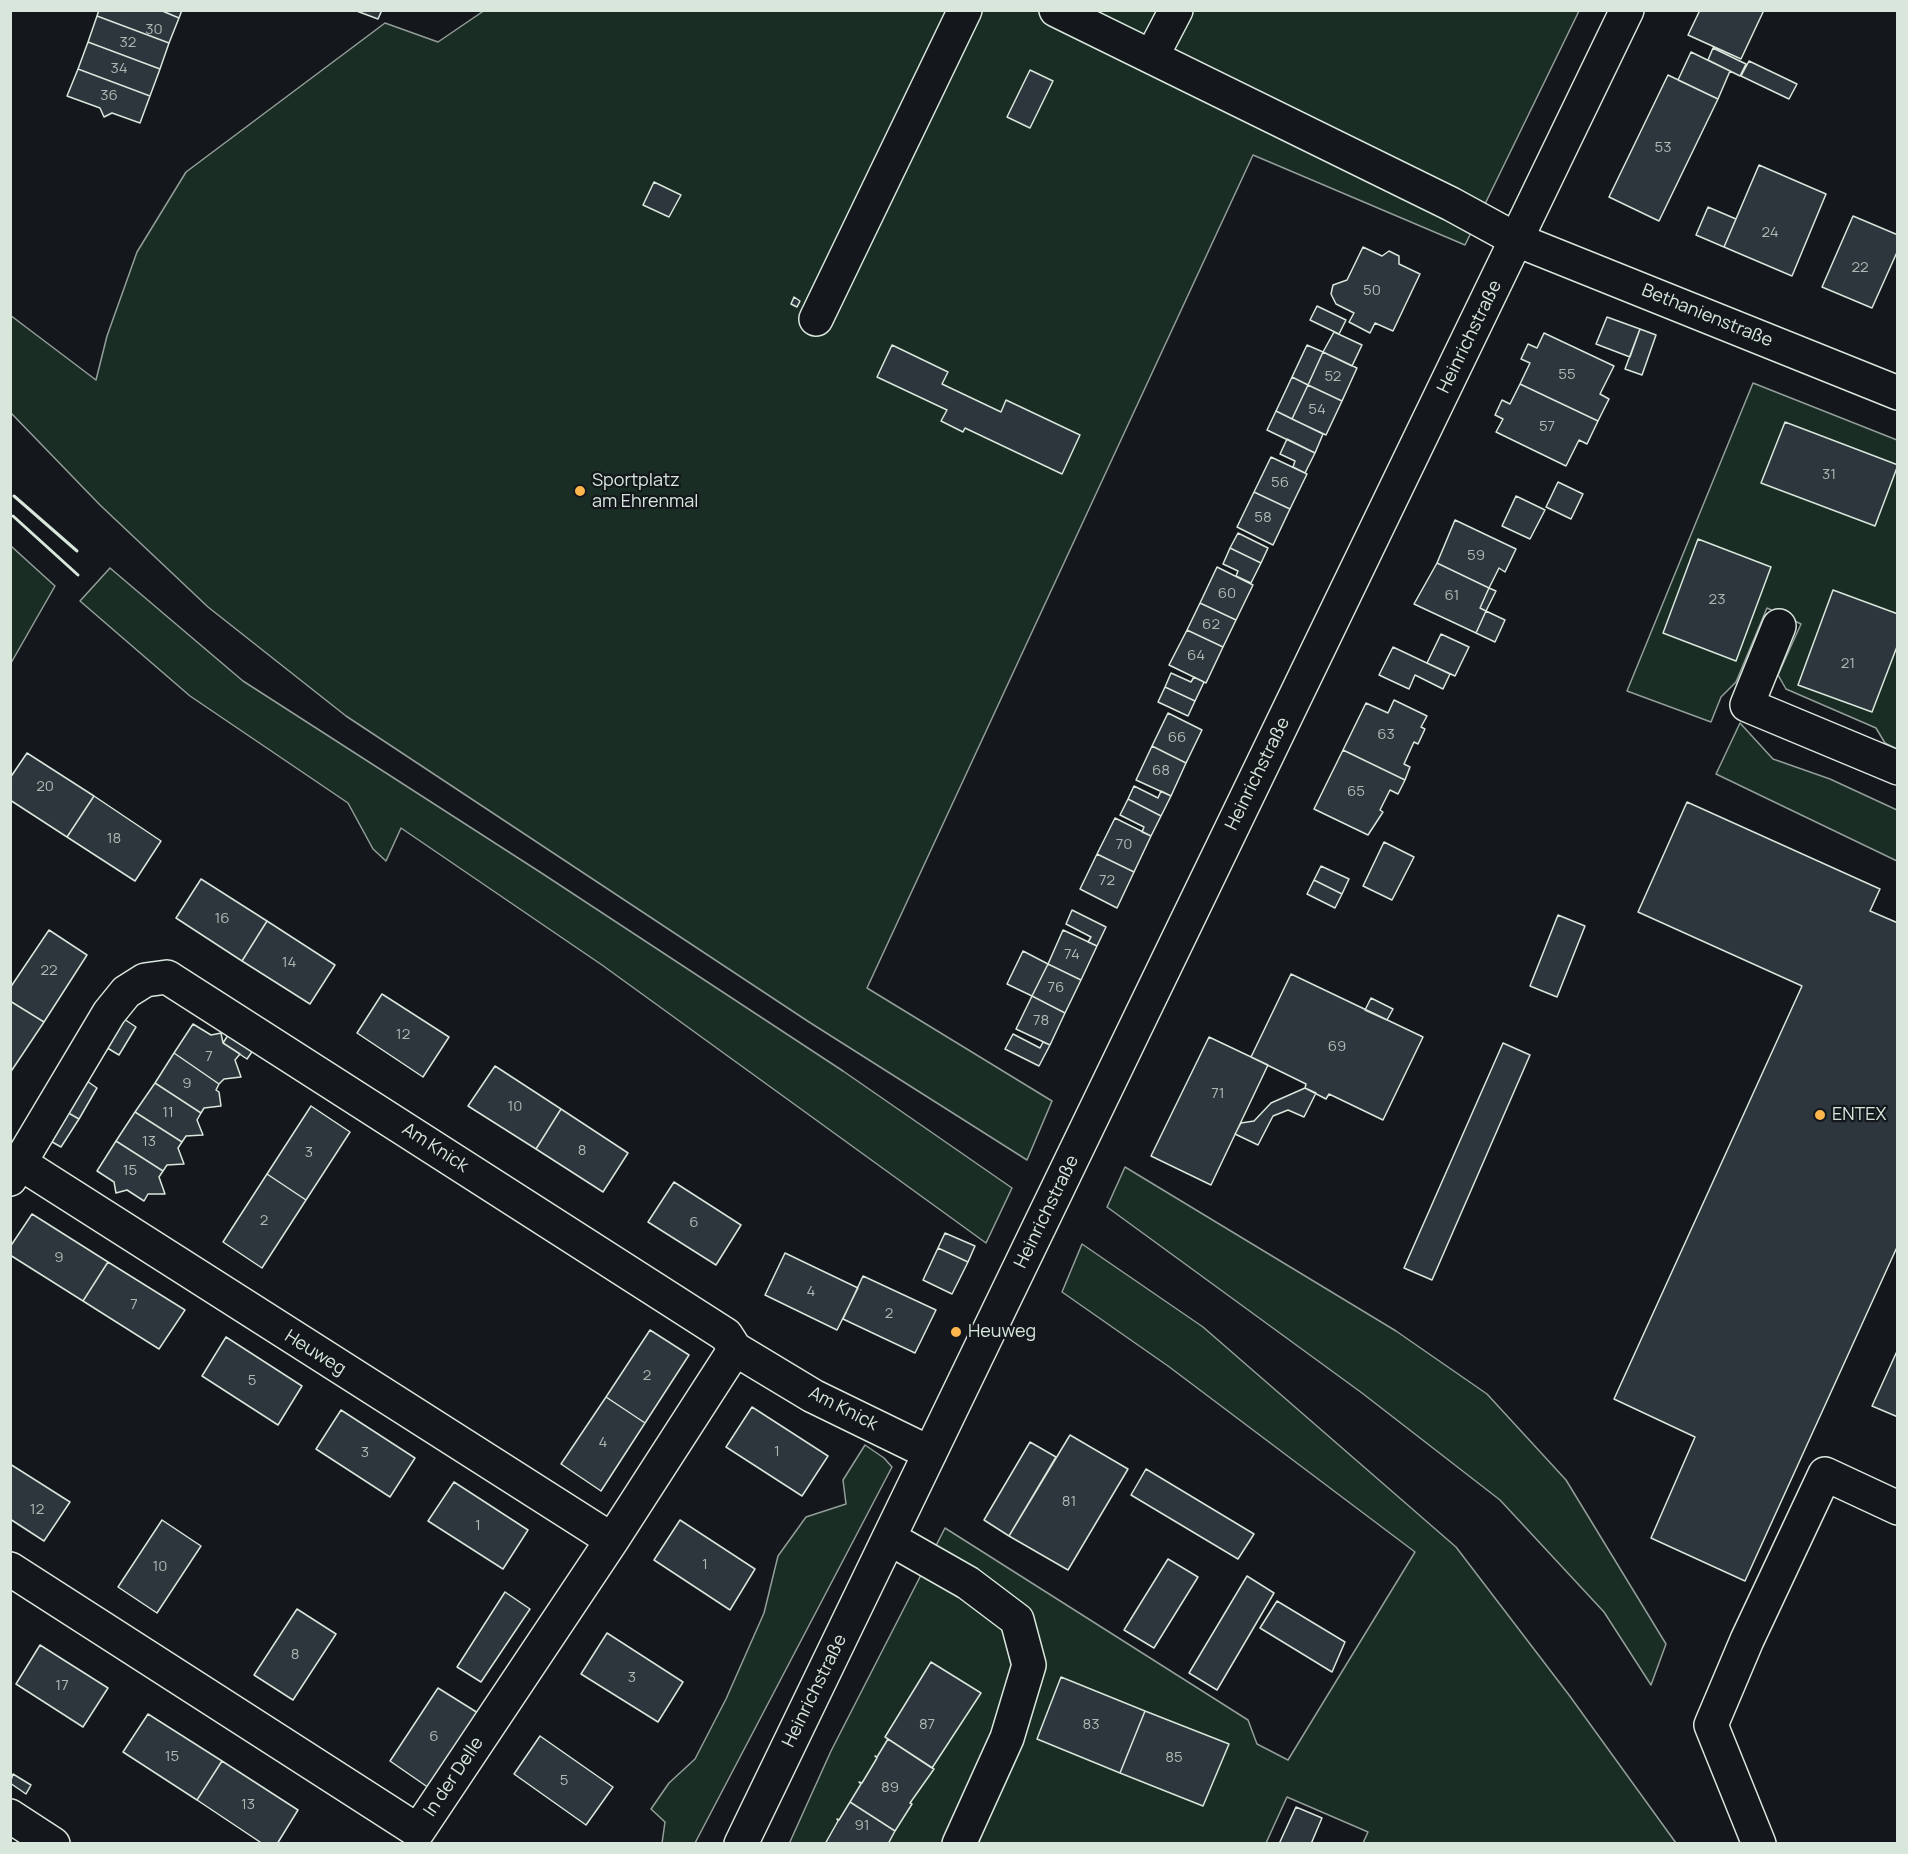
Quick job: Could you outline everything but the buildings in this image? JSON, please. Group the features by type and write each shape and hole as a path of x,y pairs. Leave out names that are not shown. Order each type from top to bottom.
{"street":[{"path":"816,319 965,10"},
{"name":"Bethanienstraße","path":"1056,10 1517,240 1898,393"},
{"path":"1152,56 1176,10"},
{"name":"Heinrichstraße","path":"741,1844 1627,10"},
{"path":"1779,626 1747,705 1898,768"},
{"name":"Am Knick","path":"15,1171 109,1013 126,993 145,980 167,977 726,1335 735,1348 813,1396 930,1453"},
{"name":"Heuweg","path":"15,1171 612,1540"},
{"name":"In der Delle","path":"10,1569 418,1831 612,1540 735,1348"},
{"path":"1759,1844 1711,1725 1747,1640 1825,1474 1898,1508"},
{"path":"889,1538 968,1583 1017,1620 1029,1665 1007,1738 958,1844"},
{"path":"10,1816 53,1844"}],"green space":[{"path":"485,10 1579,11 1465,245 1253,155 867,988 1052,1101 1027,1160 809,1022 346,716 208,607 100,505 11,413 10,315 96,380 107,336 137,252 186,172 385,23 438,42"},
{"path":"1753,383 1897,440 1897,749 1885,743 1876,728 1786,689 1778,675 1801,624 1767,608 1736,682 1721,697 1711,722 1627,691"},
{"path":"11,546 55,586 11,663"},
{"path":"110,568 243,681 843,1071 1012,1188 986,1243 602,965 401,828 386,861 373,849 348,803 190,696 80,601"},
{"path":"1740,723 1773,759 1830,779 1897,810 1897,861 1716,774"},
{"path":"1125,1167 1396,1331 1487,1394 1566,1480 1666,1644 1651,1685 1604,1612 1500,1500 1362,1393 1107,1207"},
{"path":"1082,1244 1203,1327 1456,1547 1569,1695 1676,1843 1363,1843 1368,1832 1287,1797 1266,1843 789,1844 831,1751 945,1528 1248,1720 1257,1744 1288,1760 1415,1552 1168,1366 1062,1292"},
{"path":"865,1445 884,1458 892,1467 695,1843 662,1843 665,1822 651,1809 669,1783 695,1759 726,1699 764,1613 778,1556 806,1517 846,1504 843,1480"}],"fence":[{"path":"14,496 77,551"},
{"path":"13,516 78,575"}],"wall":[{"path":"14,496 77,551"},
{"path":"13,516 78,575"}],"place":[{"name":"Sportplatz am Ehrenmal","path":"580,491"},
{"name":"ENTEX","path":"1820,1115"},
{"name":"Heuweg","path":"956,1332"}]}
